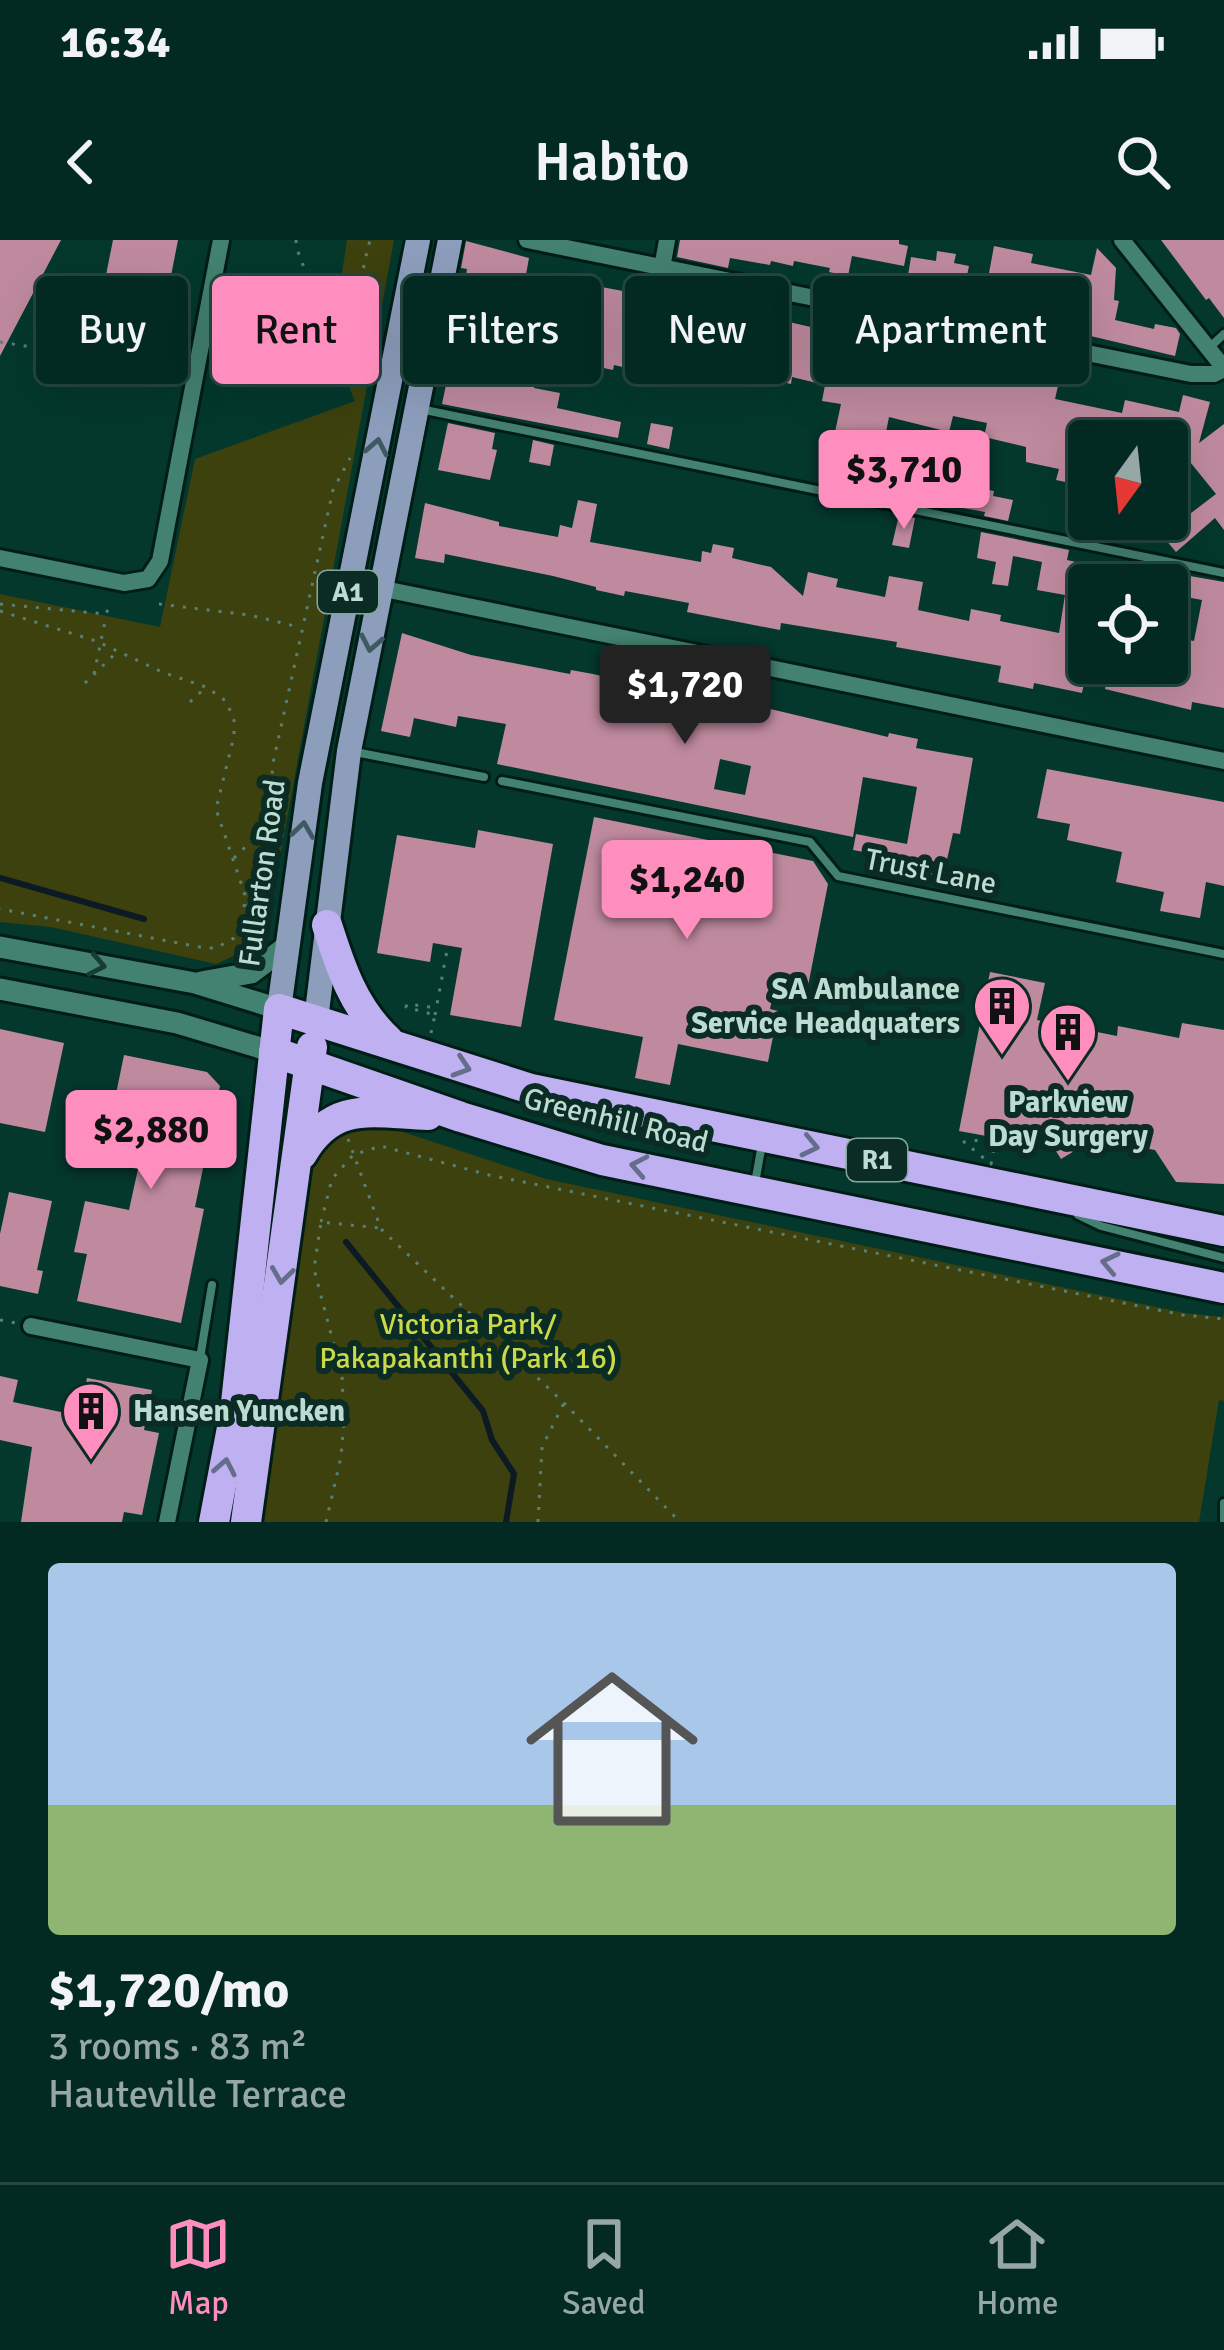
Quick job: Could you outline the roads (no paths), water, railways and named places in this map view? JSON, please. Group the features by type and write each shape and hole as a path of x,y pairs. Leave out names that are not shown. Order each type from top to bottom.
{"highway":[{"path":"327,925 365,1018 393,1044"},
{"name":"Greenhill Road","path":"279,1009 531,1089 1224,1231"},
{"name":"Fullarton Road","path":"214,1522 235,1412 279,1009"},
{"name":"A1","path":"310,1064 316,1020"},
{"name":"Greenhill Road","path":"274,1052 602,1160 1224,1288"},
{"path":"246,1522 310,1064"},
{"name":"R1","path":"299,1159 316,1130 354,1112 461,1117"}],"main road":[{"name":"Fullarton Road","path":"279,1009 310,783 418,240"},
{"name":"A1","path":"316,1020 349,751 449,240"},
{"name":"Greenhill Road","path":"0,946 195,983 279,1009"},
{"path":"195,983 250,973 287,946"},
{"name":"Greenhill Road","path":"0,989 177,1023 274,1052"}],"street":[{"path":"0,559 124,583 148,579 160,561 221,240"},
{"path":"527,240 1191,374 1224,369 1122,240"},
{"path":"662,268 667,240"},
{"path":"350,582 1224,761"},
{"path":"32,1326 200,1360 167,1522"}],"lane":[{"path":"1208,349 1224,334"},
{"path":"415,407 1224,573"},
{"path":"349,751 484,777"},
{"name":"Trust Lane","path":"502,781 810,842 838,876 1224,955"},
{"path":"754,1188 764,1137"},
{"path":"1016,1188 1101,1226 1224,1258"},
{"path":"200,1360 212,1285"},
{"path":"1224,1503 1224,1522"}],"waterway":[{"path":"0,878 144,919"},
{"path":"346,1242 483,1411 492,1440 514,1474 506,1522"}],"place":[{"name":"SA Ambulance Service Headquaters","path":"1002,1057"},
{"name":"Parkview Day Surgery","path":"1068,1083"},
{"name":"Hansen Yuncken","path":"91,1462"}],"park label":[{"name":"Victoria Park/ Pakapakanthi (Park 16)","path":"468,1341"}]}
